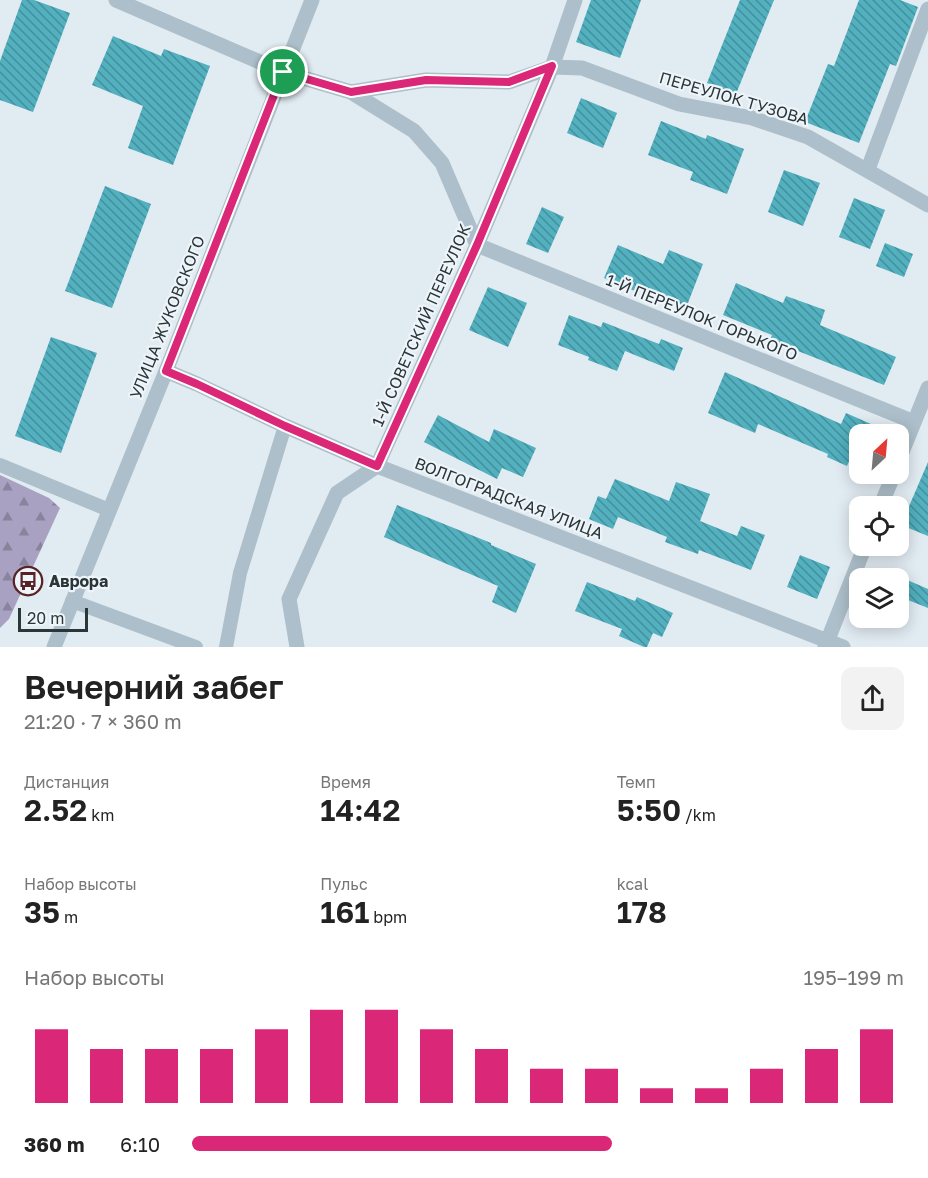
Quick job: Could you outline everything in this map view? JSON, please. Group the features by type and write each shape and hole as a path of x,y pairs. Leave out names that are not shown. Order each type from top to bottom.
{"street":[{"path":"116,0 283,72 351,92 414,131 442,163 477,245"},
{"name":"УЛИЦА ЖУКОВСКОГО","path":"54,647 166,371 312,0"},
{"name":"1-Й СОВЕТСКИЙ ПЕРЕУЛОК","path":"377,466 477,245 552,66 575,0"},
{"path":"868,169 928,9"},
{"path":"351,92 426,80 509,82 552,66"},
{"name":"ПЕРЕУЛОК ТУЗОВА","path":"552,66 582,68 679,104 752,118 808,137 928,205"},
{"name":"1-Й ПЕРЕУЛОК ГОРЬКОГО","path":"477,245 914,422"},
{"name":"ВОЛГОГРАДСКАЯ УЛИЦА","path":"166,371 377,466 826,644 843,647"},
{"path":"909,434 928,388"},
{"path":"297,647 289,599 337,493 377,466"},
{"path":"826,644 861,556"}],"lane":[{"path":"226,647 240,573 285,426"},
{"path":"0,465 109,510"},
{"path":"72,601 196,647"}],"green space":[{"path":"0,475 49,498 60,508 9,619 0,628"}],"building":[{"path":"22,0 34,0 70,13 33,112 0,100 0,61"},
{"path":"591,0 641,0 620,58 576,42"},
{"path":"740,0 774,0 736,94 707,83"},
{"path":"859,0 900,0 918,7 896,66 890,64 859,143 805,122 828,64 834,66"},
{"path":"113,36 161,56 164,49 210,66 173,165 128,148 143,106 92,85"},
{"path":"581,98 617,113 603,148 567,133"},
{"path":"661,121 706,139 707,135 744,149 727,194 690,180 693,172 648,155"},
{"path":"784,170 820,183 803,226 768,212"},
{"path":"105,186 151,204 112,308 65,291"},
{"path":"854,198 885,210 870,249 839,237"},
{"path":"542,207 564,217 548,253 526,244"},
{"path":"885,243 913,254 904,277 876,266"},
{"path":"618,245 663,264 669,250 703,264 686,308 636,287 635,291 604,278"},
{"path":"736,283 783,303 786,296 825,310 820,325 896,357 884,385 770,340 772,335 723,315"},
{"path":"488,287 527,303 508,347 469,330"},
{"path":"569,315 601,327 603,322 659,344 661,339 683,348 674,371 625,351 617,371 558,345"},
{"path":"51,337 97,353 61,453 15,436"},
{"path":"725,372 841,424 846,413 871,424 849,424 847,466 827,457 828,454 758,424 755,433 708,413"},
{"path":"438,415 489,442 494,429 536,448 523,477 502,468 497,479 424,442"},
{"path":"928,462 928,536 909,528 909,506"},
{"path":"615,479 669,501 676,482 710,494 700,521 737,536 741,526 765,535 751,570 699,550 698,554 665,542 667,537 618,517 613,529 589,519 598,496 606,499"},
{"path":"397,505 536,564 516,613 492,602 498,586 384,537"},
{"path":"800,555 830,567 817,599 787,587"},
{"path":"909,581 928,589 928,608 909,600"},
{"path":"587,582 635,601 637,597 673,613 662,637 653,633 647,647 644,647 619,636 622,629 575,611"}],"place":[{"name":"Аврора","path":"28,581"}],"route":[{"path":"552,66 477,245 377,466 166,371 283,72 351,92 426,80 509,82 552,66"}]}
